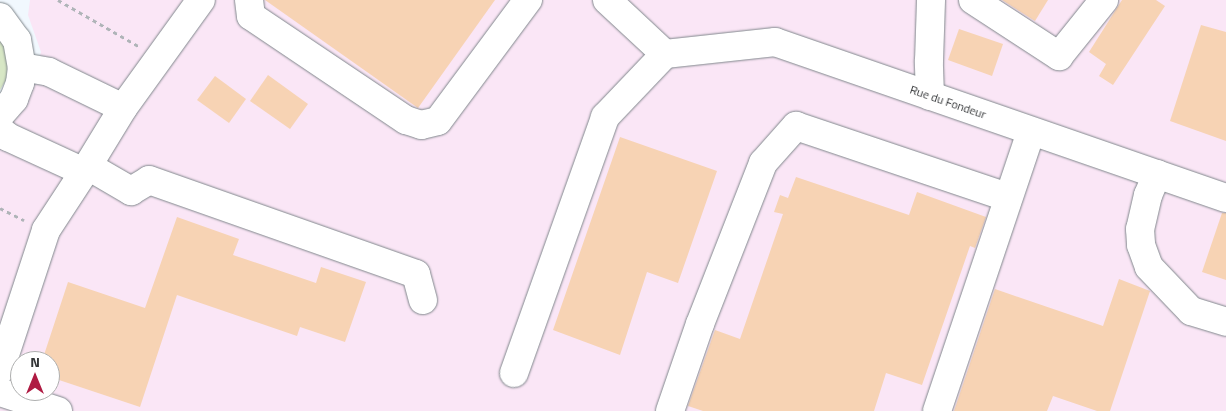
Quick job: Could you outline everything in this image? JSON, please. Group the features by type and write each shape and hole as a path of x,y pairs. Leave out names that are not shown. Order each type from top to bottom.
{"street":[{"path":"0,370 4,352 46,230 86,169 122,108 201,0"},
{"path":"249,0 251,16 406,120 421,125 438,121 528,0"},
{"path":"514,373 605,116 666,54 607,0"},
{"path":"930,96 931,0"},
{"path":"973,0 1059,56 1104,0"},
{"path":"0,17 17,40 22,67 20,83 14,99 0,115"},
{"name":"Rue du Fondeur","path":"666,54 775,42 1226,198"},
{"path":"22,67 49,72 122,108"},
{"path":"670,411 700,324 763,163 796,126 1007,197"},
{"path":"0,130 8,137 86,169 131,191 149,180 416,274 424,300"},
{"path":"936,411 1007,197 1031,131"},
{"path":"1157,174 1148,195 1140,229 1141,245 1149,267 1191,311 1226,322"},
{"path":"0,392 58,411"}],"path":[{"path":"58,0 159,58"}],"shaded area":[{"path":"30,0 1226,0 1226,411 0,411 0,132 10,125 26,104 41,52 28,15"}],"green space":[{"path":"0,37 6,50 8,65 6,80 0,90"}],"building":[{"path":"265,0 495,0 418,108"},
{"path":"1002,0 1048,0 1035,21"},
{"path":"1122,0 1156,0 1165,6 1113,85 1099,76 1106,64 1089,52"},
{"path":"1201,25 1226,32 1226,141 1170,121"},
{"path":"959,29 1003,44 992,76 948,60"},
{"path":"268,75 308,104 290,129 250,101"},
{"path":"215,76 246,99 229,123 197,100"},
{"path":"620,137 717,171 678,283 647,272 620,355 553,330"},
{"path":"796,177 909,215 917,192 986,217 975,248 970,246 922,385 886,373 874,411 703,411 688,406 715,330 740,339 783,214 774,212 780,195 788,198"},
{"path":"1222,213 1226,213 1226,280 1202,272"},
{"path":"177,217 239,239 233,255 316,283 321,267 366,282 345,342 300,327 297,336 177,295 140,407 60,380 60,351 45,351 68,282 145,308"},
{"path":"1119,279 1150,291 1110,411 1097,411 1053,396 1047,411 954,411 995,289 1103,326"}]}
